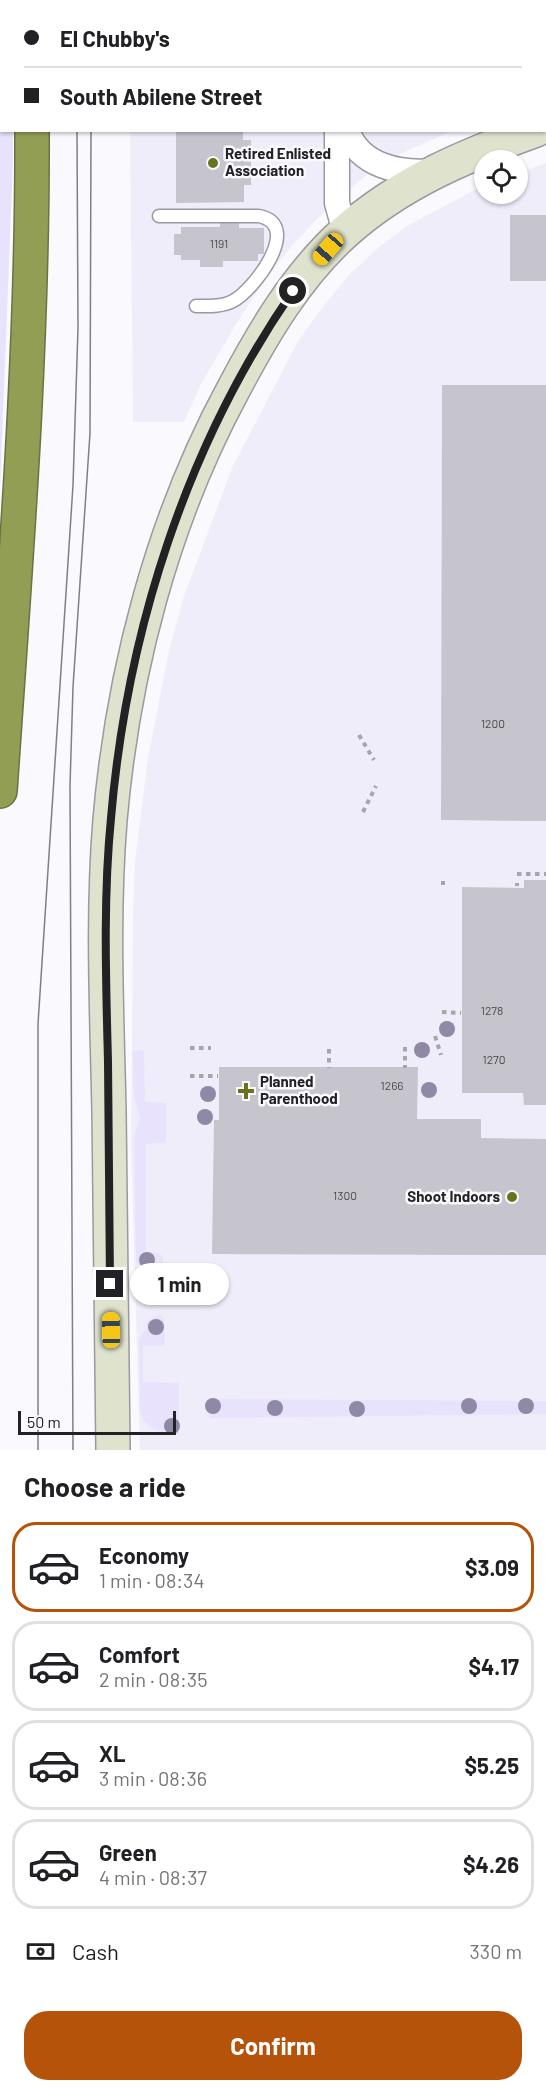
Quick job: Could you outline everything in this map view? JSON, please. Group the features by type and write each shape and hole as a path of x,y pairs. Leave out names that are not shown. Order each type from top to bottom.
{"highway":[{"path":"0,791 19,539 27,373 32,132"}],"street":[{"path":"337,132 336,203 345,232"},
{"path":"348,132 361,153 378,164 404,172 434,171"},
{"path":"113,1450 106,937 110,821 126,701 144,621 168,541 214,428 276,315 309,270 345,232 392,197 434,171 531,132"}],"lane":[{"path":"159,216 260,216 276,228 277,244 273,254 241,296 226,304 196,306"}],"path":[{"path":"359,735 374,760"},
{"path":"363,812 376,786"},
{"path":"517,874 546,874"},
{"path":"442,1012 461,1012"},
{"path":"435,1036 441,1055"},
{"path":"405,1047 405,1068"},
{"path":"190,1048 211,1048"},
{"path":"329,1049 329,1068"},
{"path":"190,1076 218,1076"}],"shaded area":[{"path":"0,132 13,132 13,160 0,488"},
{"path":"130,132 450,132 400,154 364,177 318,218 292,246 268,275 238,321 201,384 184,422 133,422"},
{"path":"546,163 546,1450 140,1450 131,1144 135,862 148,758 169,650 183,599 232,468 298,341 322,308 349,275 379,247 407,226 474,190 474,204 528,204 528,169"},
{"path":"133,1051 144,1052 145,1102 166,1103 166,1142 146,1144 146,1252 159,1253 163,1257 163,1269 156,1271 145,1269 136,1262 134,1137 140,1118 134,1095"},
{"path":"161,1315 164,1319 165,1343 163,1346 143,1346 143,1382 179,1383 179,1434 155,1430 146,1423 140,1411 139,1339 146,1329 146,1322"},
{"path":"210,1399 546,1401 546,1414 210,1418"}],"building":[{"name":"Retired Enlisted Association","path":"176,132 243,132 243,140 251,140 251,185 244,185 244,202 176,203"},
{"path":"510,215 546,215 546,281 510,281"},
{"path":"220,222 239,222 239,228 264,228 264,254 258,254 258,261 223,261 223,267 200,267 200,260 181,260 181,255 174,255 174,234 181,234 181,227 220,227"},
{"path":"442,385 546,385 546,821 441,820"},
{"path":"524,880 546,880 546,1105 524,1105 523,1093 462,1093 462,887 524,888"},
{"path":"219,1067 418,1067 417,1119 481,1119 481,1138 546,1139 546,1255 212,1254 214,1120 219,1120"}],"tram line":[{"path":"38,1450 38,1024 73,485 78,328 77,132"},
{"path":"73,1450 70,786 73,687 90,433 91,132"}],"place":[{"name":"Retired Enlisted Association","path":"213,163"},
{"name":"Planned Parenthood","path":"246,1091"},
{"name":"Shoot Indoors","path":"512,1197"}],"route":[{"path":"110,1284 106,937 110,821 121,727 131,675 149,605 168,541 186,492 228,399 258,343 293,291"}]}
